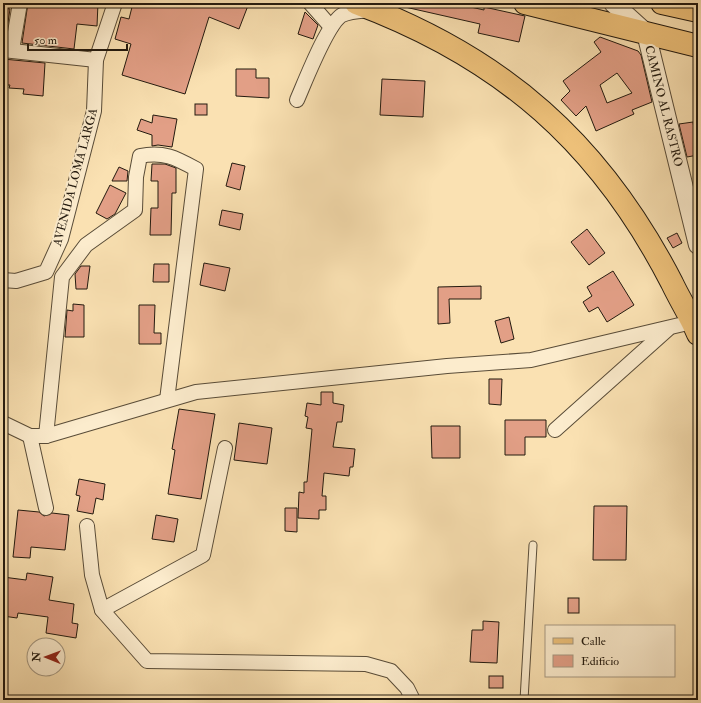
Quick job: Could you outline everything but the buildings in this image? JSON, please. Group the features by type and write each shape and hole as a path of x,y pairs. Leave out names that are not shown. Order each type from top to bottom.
{"main road":[{"path":"525,3 698,46"},
{"path":"662,3 698,12"},
{"path":"365,6 426,33 473,58 509,83 540,108 589,158 622,199 655,250 695,328"}],"street":[{"path":"20,3 7,50 96,60"},
{"name":"AVENIDA LOMA LARGA","path":"3,280 16,281 46,272 61,239 94,111 96,60 115,3"},
{"path":"310,3 331,28"},
{"name":"CAMINO AL RASTRO","path":"613,3 646,33 698,245"},
{"path":"296,100 331,28 341,16 365,6"},
{"path":"46,436 62,277 86,245 135,210 136,177 140,156 152,153 173,157 196,169 167,400"},
{"path":"3,423 30,436 46,436 196,392 448,366 531,360 670,327 695,328"},
{"path":"555,430 670,327"},
{"path":"30,436 46,508"},
{"path":"102,610 204,555 225,448"},
{"path":"87,526 92,575 102,610 147,661 366,664 392,671 407,688 413,700"}],"lane":[{"path":"524,700 533,545"}]}
